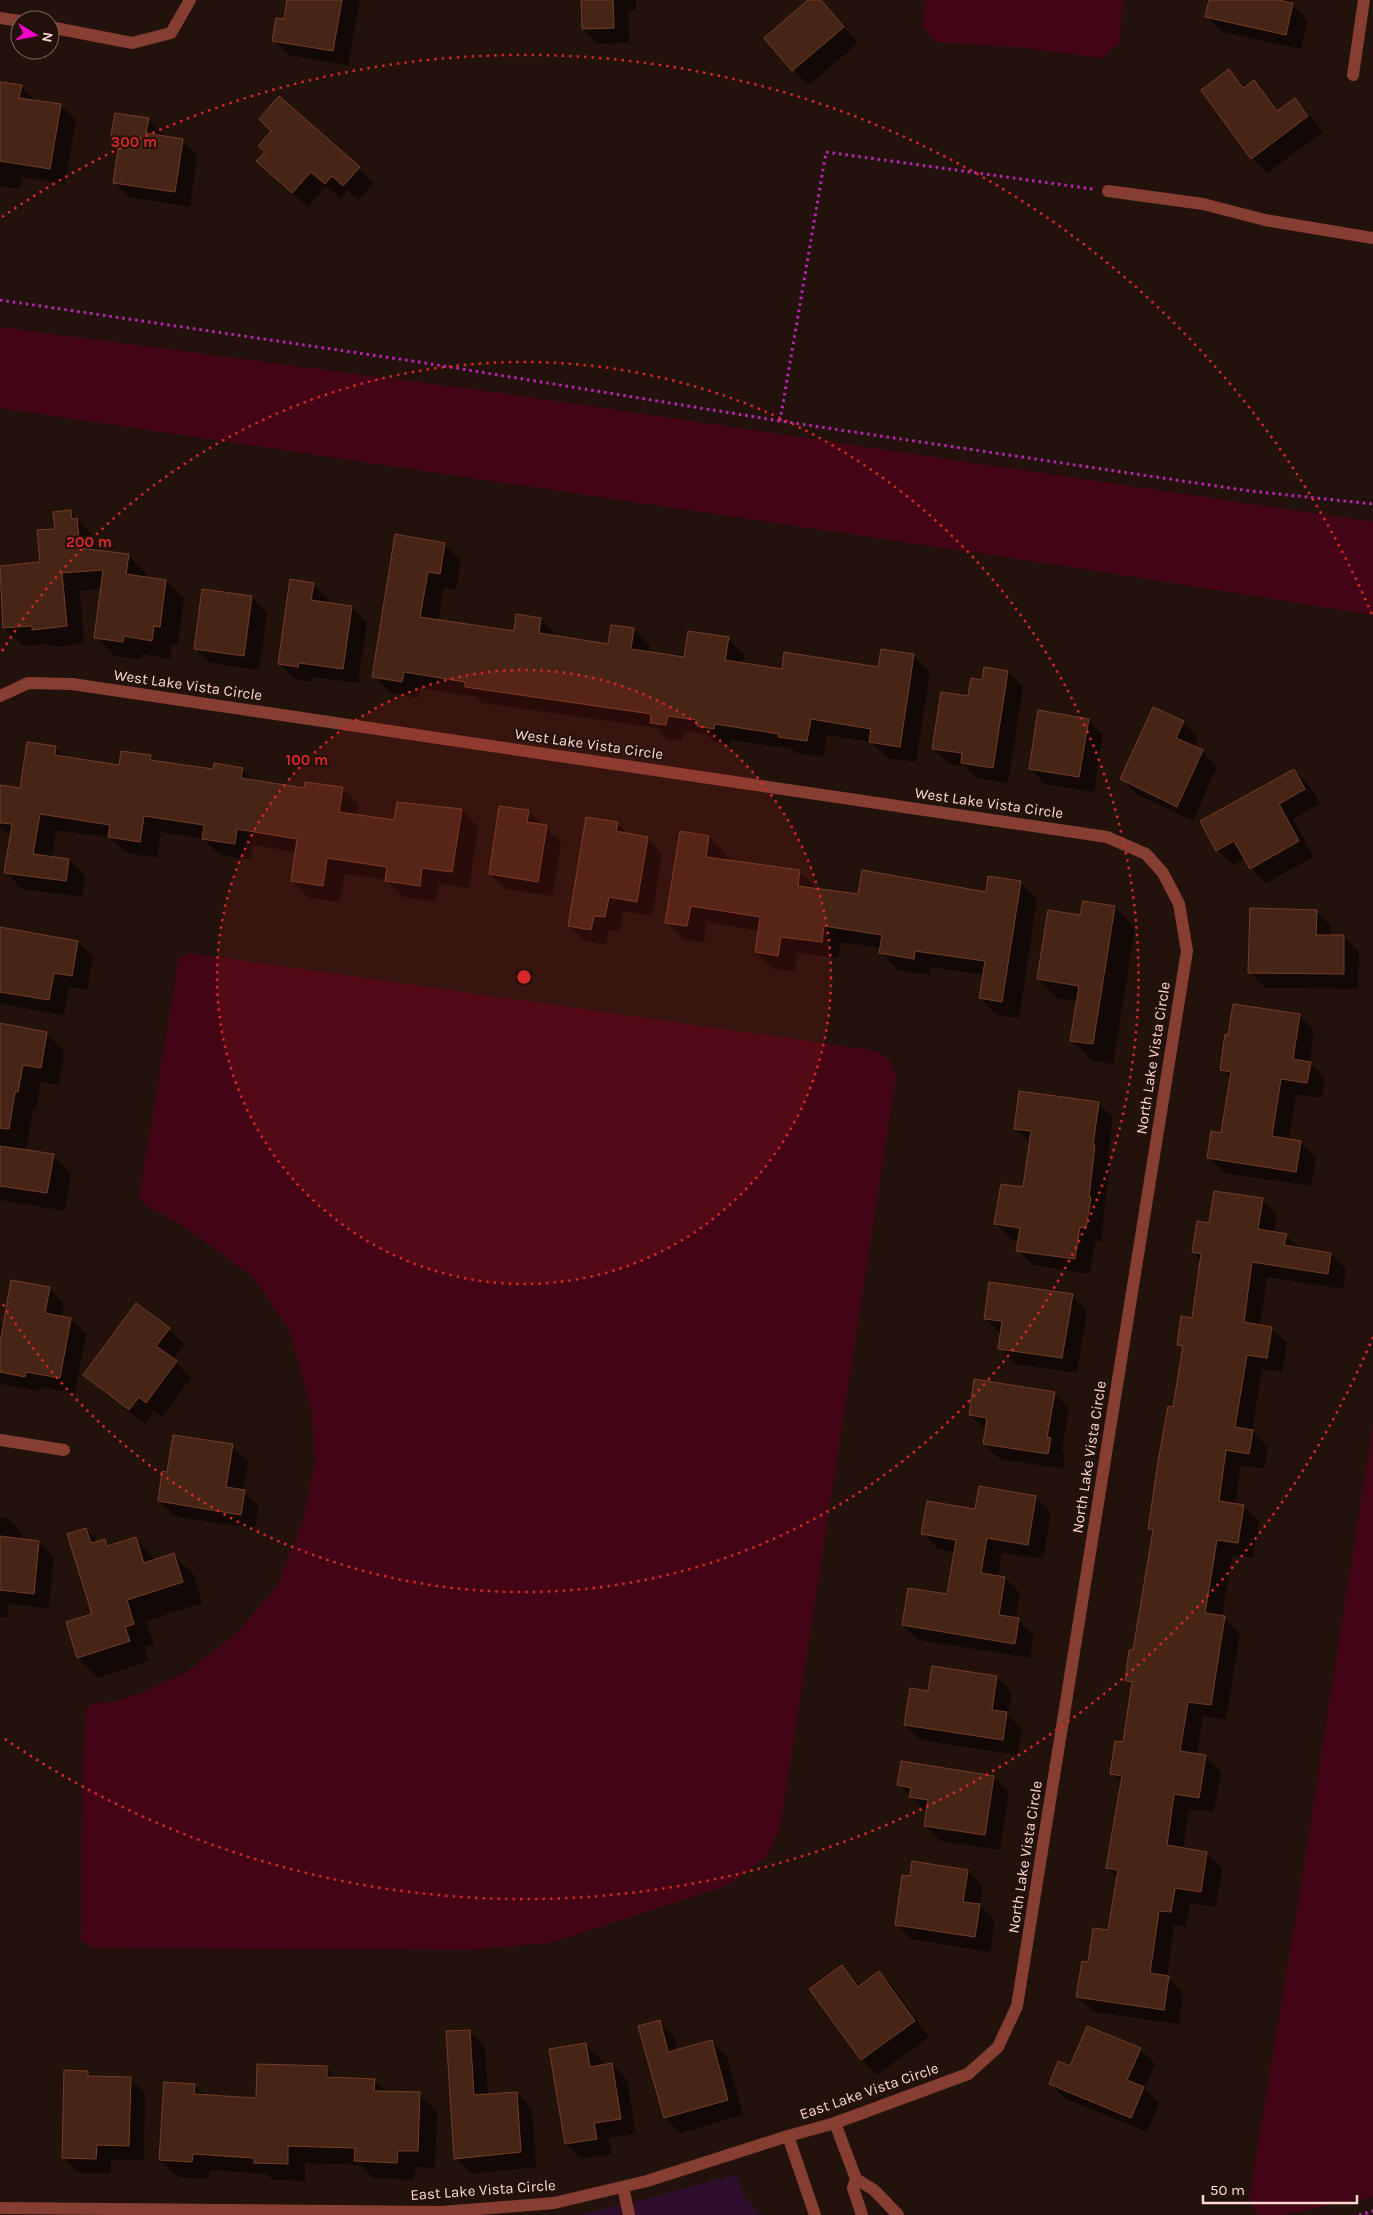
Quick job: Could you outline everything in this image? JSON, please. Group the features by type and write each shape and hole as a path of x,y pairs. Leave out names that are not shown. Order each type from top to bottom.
{"street":[{"path":"60,29 132,43 171,33 190,0"},
{"path":"1353,75 1364,0"},
{"path":"1108,191 1203,204 1265,220 1373,238"},
{"name":"West Lake Vista Circle","path":"0,696 28,683 72,684 1107,837 1146,854 1163,873"},
{"name":"North Lake Vista Circle","path":"998,2046 1017,2006 1186,951 1179,904 1163,873"},
{"path":"0,1440 64,1450"},
{"name":"East Lake Vista Circle","path":"0,2208 441,2212 554,2203 647,2181 835,2123 968,2074 998,2046"},
{"path":"835,2123 856,2179 874,2190 898,2215"},
{"path":"788,2136 815,2215"},
{"path":"856,2179 853,2188 862,2215"},
{"path":"623,2187 628,2215"}],"path":[{"path":"780,421 826,152 1108,191"},
{"path":"0,300 429,363 780,421 1250,491 1373,504"},
{"path":"1359,2215 1373,2212"}],"shaded area":[{"path":"926,0 1123,0 1120,42 1102,58 1026,48 936,42 922,26"},
{"path":"0,327 516,395 1373,522 1373,615 1072,567 0,408"},
{"path":"190,953 877,1051 891,1062 896,1077 780,1829 767,1856 729,1885 554,1942 471,1950 93,1948 81,1941 83,1764 86,1709 91,1703 113,1702 144,1692 188,1671 237,1633 277,1586 303,1521 315,1461 311,1408 290,1332 253,1277 182,1225 147,1206 139,1198 179,958"},
{"path":"1373,1424 1373,2197 1283,2215 1257,2215 1249,2198 1299,1897"},
{"path":"736,2174 746,2198 761,2215 578,2215 650,2198"}],"building":[{"path":"287,0 342,0 333,51 272,41 276,18 284,19"},
{"path":"581,0 613,0 614,28 582,29"},
{"path":"808,0 821,0 844,27 792,71 764,38"},
{"path":"1209,0 1278,0 1293,3 1286,35 1205,17"},
{"path":"1229,69 1243,88 1254,80 1277,111 1295,98 1308,116 1251,159 1201,90"},
{"path":"0,82 22,85 19,98 61,104 50,169 0,161"},
{"path":"279,96 360,167 343,186 332,176 325,184 311,172 292,193 256,161 265,152 258,146 271,131 259,119"},
{"path":"115,113 149,118 146,133 183,139 175,192 113,183 119,143 110,141"},
{"path":"71,510 72,519 77,518 80,548 129,554 126,574 166,580 160,627 154,626 152,641 124,636 123,642 94,638 103,570 62,573 67,626 32,630 32,626 3,628 0,566 40,562 37,530 55,529 53,512"},
{"path":"395,534 445,543 440,574 428,572 420,617 514,631 516,614 541,618 539,633 608,644 611,625 634,628 631,649 684,657 688,631 729,637 725,660 782,669 784,652 878,667 881,649 914,654 900,747 869,742 871,729 811,719 807,741 778,737 779,734 715,724 714,729 697,726 697,720 668,716 666,725 650,723 651,714 465,687 465,682 404,672 402,682 372,677"},
{"path":"290,579 314,583 311,600 352,606 343,669 299,663 298,667 278,664"},
{"path":"202,589 252,596 244,656 194,649"},
{"path":"984,667 1008,671 993,768 961,763 962,753 932,749 941,692 968,696 971,678 982,680"},
{"path":"1153,707 1184,721 1176,738 1203,750 1177,807 1120,779"},
{"path":"1038,710 1089,719 1079,777 1029,769"},
{"path":"27,742 56,746 55,755 119,765 121,751 151,755 150,760 213,769 214,763 243,768 241,778 304,788 305,782 343,787 339,812 394,820 397,802 462,809 452,872 422,868 420,886 385,881 387,867 327,858 323,886 291,881 297,839 237,829 235,844 202,839 204,825 144,816 140,842 108,837 110,825 40,814 33,854 69,859 66,881 4,873 12,824 0,823 0,785 20,788"},
{"path":"1294,769 1305,789 1279,804 1299,841 1250,869 1234,841 1216,851 1200,821"},
{"path":"499,806 529,810 527,822 547,825 538,882 489,874"},
{"path":"586,817 618,822 616,831 648,837 637,902 609,897 605,917 594,916 591,930 568,926"},
{"path":"680,831 709,836 706,857 800,870 798,886 858,894 862,870 986,892 988,876 1021,881 1002,1002 979,998 985,961 915,951 914,959 879,953 882,935 824,926 822,942 781,937 778,956 755,952 760,917 691,906 687,926 665,923"},
{"path":"1083,901 1115,906 1093,1044 1070,1041 1079,986 1037,979 1048,910 1080,915"},
{"path":"1250,908 1317,910 1316,935 1344,935 1344,974 1248,973"},
{"path":"0,927 78,941 72,976 54,973 49,1000 0,992"},
{"path":"1233,1004 1300,1014 1293,1059 1311,1062 1307,1083 1281,1079 1272,1136 1301,1141 1296,1172 1207,1158 1211,1131 1221,1133 1231,1072 1220,1070 1225,1034 1228,1035"},
{"path":"0,1023 47,1032 41,1068 23,1065 18,1092 15,1092 9,1129 0,1128"},
{"path":"1019,1091 1099,1102 1093,1145 1095,1145 1089,1197 1091,1197 1086,1228 1080,1227 1075,1259 1016,1251 1020,1228 994,1224 1001,1184 1023,1187 1031,1131 1014,1129"},
{"path":"0,1146 54,1154 47,1193 0,1186"},
{"path":"1214,1191 1263,1198 1258,1229 1287,1234 1284,1245 1331,1253 1328,1274 1252,1262 1244,1322 1272,1327 1267,1358 1247,1355 1235,1427 1253,1430 1249,1454 1226,1450 1219,1501 1244,1505 1238,1543 1217,1540 1205,1613 1225,1616 1211,1705 1188,1702 1180,1751 1206,1755 1199,1798 1174,1794 1167,1845 1207,1852 1201,1892 1175,1888 1171,1912 1159,1911 1150,1973 1169,1976 1164,2010 1076,1997 1082,1961 1088,1962 1093,1928 1108,1930 1118,1870 1106,1868 1122,1776 1110,1774 1115,1741 1123,1742 1132,1682 1125,1681 1129,1650 1133,1650 1153,1530 1148,1529 1158,1462 1168,1406 1173,1407 1183,1346 1177,1345 1181,1316 1192,1318 1201,1254 1192,1252 1197,1221 1209,1223"},
{"path":"11,1280 50,1287 45,1313 71,1318 60,1378 26,1372 25,1377 0,1372 0,1343"},
{"path":"989,1282 1073,1294 1062,1358 998,1349 1002,1321 984,1319"},
{"path":"136,1303 170,1328 156,1346 177,1361 146,1403 139,1397 129,1410 83,1375"},
{"path":"974,1379 1055,1392 1047,1437 1051,1438 1048,1454 983,1444 987,1418 969,1415"},
{"path":"173,1435 233,1444 226,1487 245,1490 241,1515 158,1501 162,1471 167,1472"},
{"path":"979,1486 1036,1496 1028,1545 987,1538 981,1573 1005,1577 999,1615 1019,1618 1015,1644 902,1625 908,1588 947,1594 956,1540 921,1534 927,1501 975,1509"},
{"path":"86,1528 91,1543 105,1539 107,1546 136,1537 144,1563 174,1553 183,1582 127,1600 134,1624 125,1627 130,1641 77,1658 66,1622 92,1614 67,1534"},
{"path":"0,1536 39,1541 34,1594 0,1590"},
{"path":"932,1666 997,1676 992,1710 1007,1712 1003,1740 904,1725 910,1688 928,1691"},
{"path":"901,1761 994,1776 985,1835 924,1826 928,1800 909,1797 911,1788 897,1785"},
{"path":"912,1861 968,1870 963,1902 980,1904 975,1937 895,1925 902,1875 910,1876"},
{"path":"842,1965 858,1987 879,1971 915,2021 861,2060 809,1989"},
{"path":"660,2020 668,2052 712,2040 728,2100 664,2118 638,2026"},
{"path":"1087,2026 1141,2048 1127,2080 1144,2087 1131,2118 1049,2084 1058,2061 1070,2066"},
{"path":"470,2030 474,2095 517,2092 521,2152 454,2159 446,2031"},
{"path":"586,2043 590,2067 612,2063 621,2119 594,2123 597,2139 565,2144 549,2049"},
{"path":"257,2064 327,2066 327,2077 375,2079 374,2091 420,2092 418,2151 398,2151 397,2163 354,2161 355,2148 288,2146 288,2164 254,2163 254,2158 193,2154 192,2162 159,2160 164,2082 195,2084 194,2094 256,2098"},
{"path":"64,2070 88,2071 88,2076 131,2077 129,2146 97,2145 96,2159 62,2158"}]}
